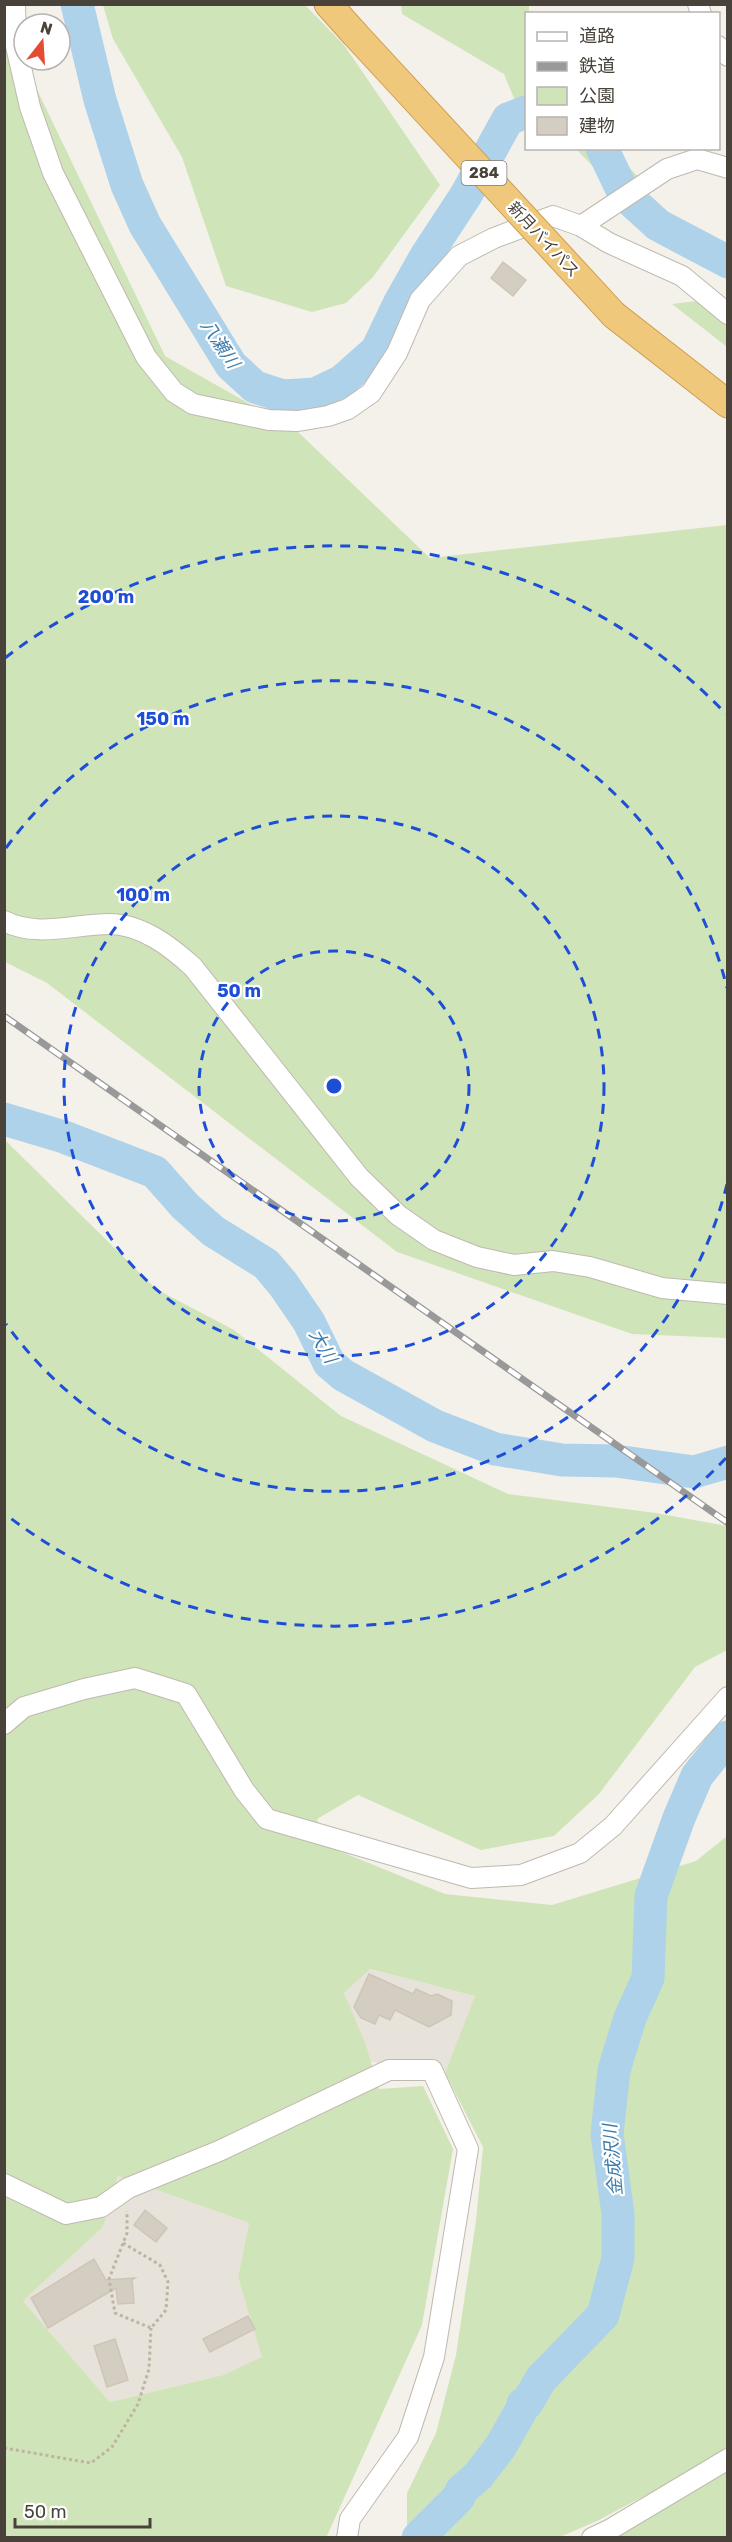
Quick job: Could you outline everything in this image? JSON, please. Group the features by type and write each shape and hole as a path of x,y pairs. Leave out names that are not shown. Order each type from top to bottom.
{"highway":[{"name":"新月バイパス","path":"328,4 614,315 728,404"}],"street":[{"path":"15,4 16,46 30,107 53,173 146,357 174,392 193,404 269,420 298,421 328,416 348,409 371,393 398,353 420,300 459,256 494,238 553,216 581,226 609,243 682,276 728,315"},
{"path":"581,226 666,169 697,159 728,168"},
{"path":"4,921 16,927 35,930 110,924 138,930 169,945 193,967 359,1177 398,1215 434,1240 477,1257 514,1265 553,1261 590,1267 662,1288 728,1294"},
{"path":"4,1724 24,1707 84,1689 135,1678 186,1694 243,1790 267,1819 471,1878 521,1875 580,1853 613,1826 728,1697"},
{"path":"4,2184 66,2214 101,2207 128,2188 219,2151 389,2070 432,2070 468,2149 434,2357 408,2437 350,2519 347,2538"},
{"path":"592,2538 728,2459"}],"path":[{"path":"128,2188 127,2233 109,2279 115,2313 151,2328"},
{"path":"4,2448 91,2463 112,2447 138,2404 149,2369 151,2328 166,2310 168,2282 160,2265 123,2242"}],"shaded area":[{"path":"369,1969 476,1996 445,2073 371,2062 344,1993"},
{"path":"118,2176 249,2223 238,2277 263,2357 223,2375 110,2402 23,2301 103,2227"}],"green space":[{"path":"4,5 16,5 16,12 12,12 12,72 28,72 165,356 296,430 430,558 727,525 727,1338 632,1334 397,1252 47,983 5,962"},
{"path":"103,5 305,5 344,45 440,185 373,277 346,303 312,312 226,286 182,157 113,39"},
{"path":"401,5 529,5 529,11 534,12 525,12 525,126 504,74 402,14"},
{"path":"577,150 613,150 639,178 611,185"},
{"path":"721,298 727,302 727,347 672,304"},
{"path":"4,1139 156,1289 234,1330 341,1416 508,1494 656,1513 727,1526 727,1650 695,1667 599,1794 554,1836 481,1850 358,1795 317,1819 327,1846 445,1894 552,1905 696,1861 727,1836 727,2452 597,2521 560,2537 407,2537 407,2493 436,2433 456,2355 476,2221 483,2147 445,2073 475,1996 370,1969 344,1993 366,2045 379,2089 423,2086 453,2149 422,2325 328,2537 5,2537","holes":["118,2176 249,2223 238,2277 262,2357 223,2375 110,2402 23,2301 103,2227"]},
{"path":"727,2463 727,2537 599,2537"}],"building":[{"path":"503,262 526,280 513,296 491,278"},
{"path":"369,1974 413,1994 416,1989 431,1996 437,1994 452,2001 451,2015 429,2027 395,2010 390,2020 379,2015 375,2024 361,2018 354,2007"},
{"path":"145,2210 167,2228 156,2242 134,2225"},
{"path":"94,2259 106,2280 135,2278 132,2280 134,2303 118,2304 116,2288 48,2328 31,2298"},
{"path":"248,2316 255,2329 210,2352 203,2339"},
{"path":"115,2339 128,2380 107,2387 94,2346"}],"waterway":[{"name":"八瀬川","path":"77,4 100,100 127,185 145,225 231,365 255,387 283,396 315,394 342,381 377,350 426,256 466,195 508,119 525,112"},
{"name":"八瀬川","path":"603,150 624,194 658,225 728,262"},
{"name":"大川","path":"4,1119 64,1137 155,1172 185,1206 213,1231 266,1264 309,1322 329,1363 343,1375 435,1426 495,1449 562,1460 616,1461 694,1472 728,1462"},
{"name":"金成沢川","path":"418,2538 478,2476 501,2446 523,2404 527,2403 541,2379 603,2315 618,2258 618,2214 607,2134 614,2070 630,2018 648,1978 651,1896 697,1776 728,1737"}],"railway":[{"path":"4,1016 728,1523"}]}
